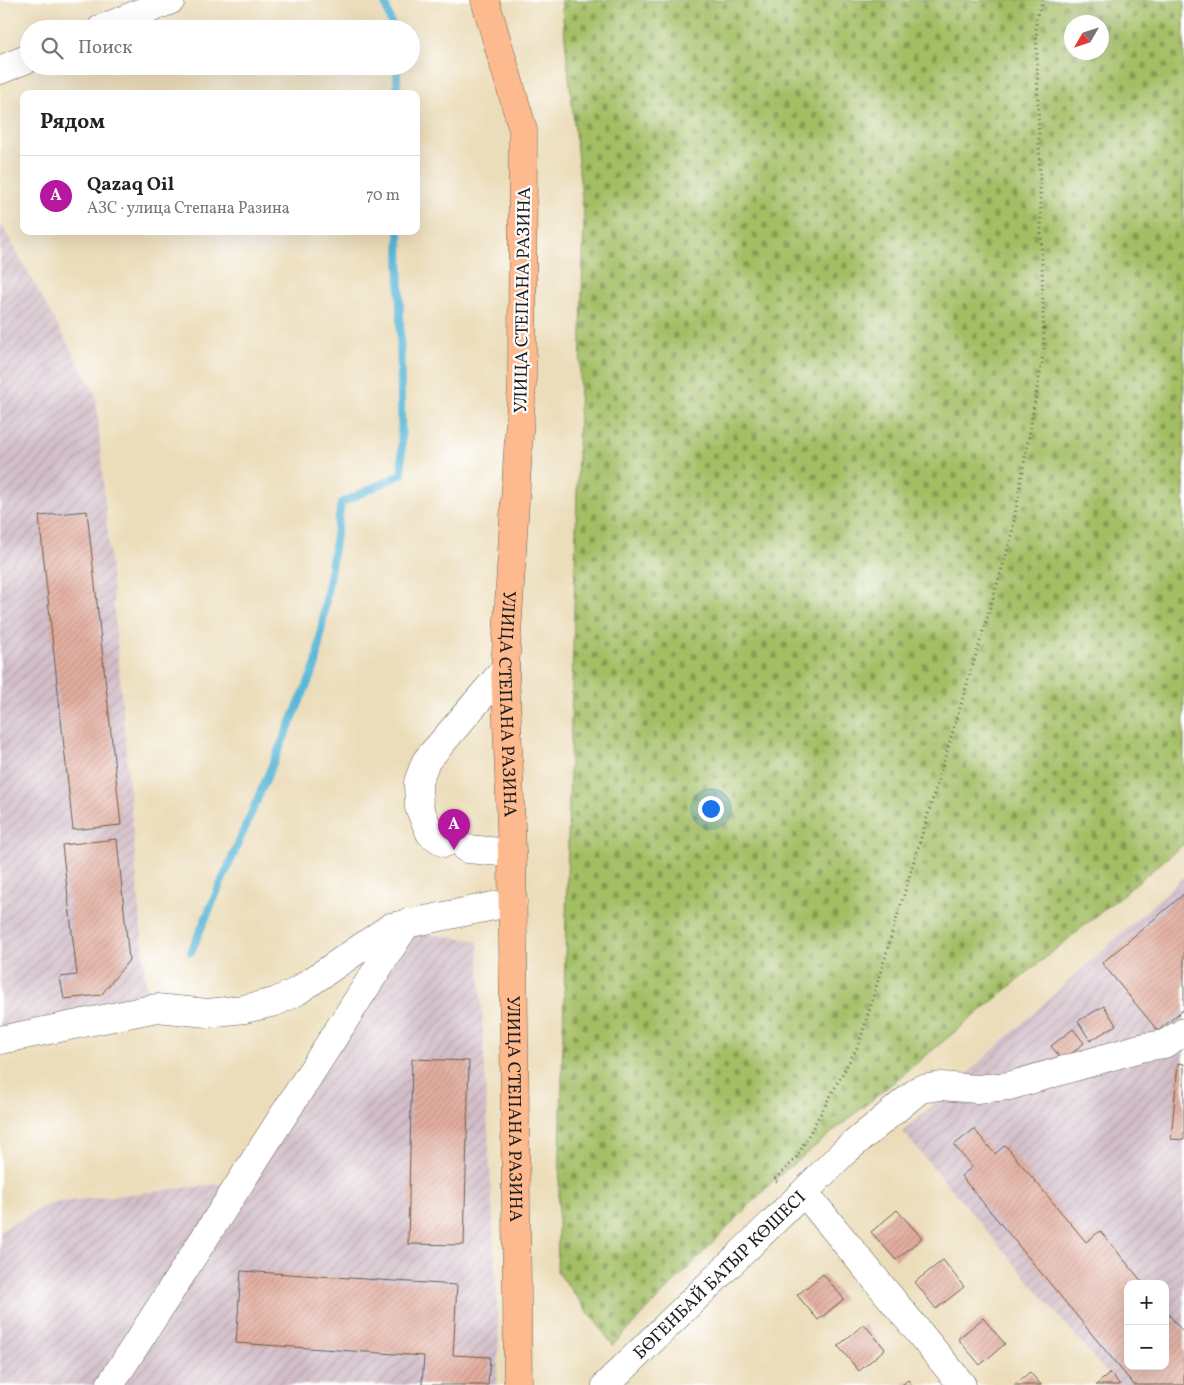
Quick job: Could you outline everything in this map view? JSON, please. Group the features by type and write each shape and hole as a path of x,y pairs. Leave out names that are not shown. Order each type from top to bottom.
{"main road":[{"name":"УЛИЦА СТЕПАНА РАЗИНА","path":"485,0 523,130 522,384 505,669 513,902 518,1385"}],"street":[{"path":"123,20 171,0"},
{"path":"0,70 20,62"},
{"path":"505,669 426,761 418,782 419,807 430,833 456,846 512,853"},
{"path":"0,1040 157,1008 208,1013 244,1009 275,1002 296,992 391,927 513,902"},
{"path":"110,1385 407,923"},
{"path":"804,1192 844,1152 920,1089 941,1086 977,1089 1009,1086 1140,1048 1164,1044 1184,1032"},
{"name":"БӨГЕНБАЙ БАТЫР КӨШЕСІ","path":"606,1385 804,1192 962,1385"}],"path":[{"path":"804,1192 774,1180 796,1158 859,1044 1011,538 1044,349 1036,18 1044,0"}],"shaded area":[{"path":"0,222 96,395 148,1010 0,1035"},
{"path":"1184,876 1184,1385 1117,1385 903,1132"},
{"path":"392,929 478,941 499,1339 497,1385 0,1385 0,1230 51,1203 237,1182"}],"green space":[{"path":"561,0 1184,0 1184,844 774,1180 613,1345 557,1271 584,218"}],"building":[{"path":"87,511 121,825 73,830 39,516"},
{"path":"117,839 129,960 101,995 64,999 60,977 77,975 62,845"},
{"path":"1184,894 1184,1009 1158,1031 1102,963"},
{"path":"1104,1006 1116,1025 1090,1041 1078,1021"},
{"path":"1073,1029 1084,1043 1063,1061 1051,1046"},
{"path":"412,1059 469,1061 464,1245 408,1244"},
{"path":"1178,1063 1184,1064 1184,1140 1171,1139"},
{"path":"974,1129 995,1154 1005,1145 1086,1242 1100,1231 1141,1280 1124,1280 1124,1370 1169,1370 1169,1315 1184,1333 1184,1385 1134,1385 961,1176 972,1167 954,1145"},
{"path":"897,1210 922,1238 896,1260 871,1232"},
{"path":"943,1260 964,1287 936,1309 915,1282"},
{"path":"241,1271 457,1285 453,1355 490,1357 488,1385 422,1385 424,1356 236,1343"},
{"path":"823,1274 844,1299 818,1320 797,1295"},
{"path":"983,1318 1005,1344 980,1365 958,1339"},
{"path":"864,1324 885,1349 859,1371 838,1346"},
{"path":"1030,1372 1041,1385 1014,1385"},
{"path":"1110,1373 1120,1385 1096,1385"},
{"path":"908,1380 912,1385 902,1385"}],"waterway":[{"path":"384,0 390,20"},
{"path":"397,75 397,90"},
{"path":"191,952 316,664 341,503 402,474 399,235"}],"place":[{"name":"Qazaq Oil","path":"454,850"}]}
